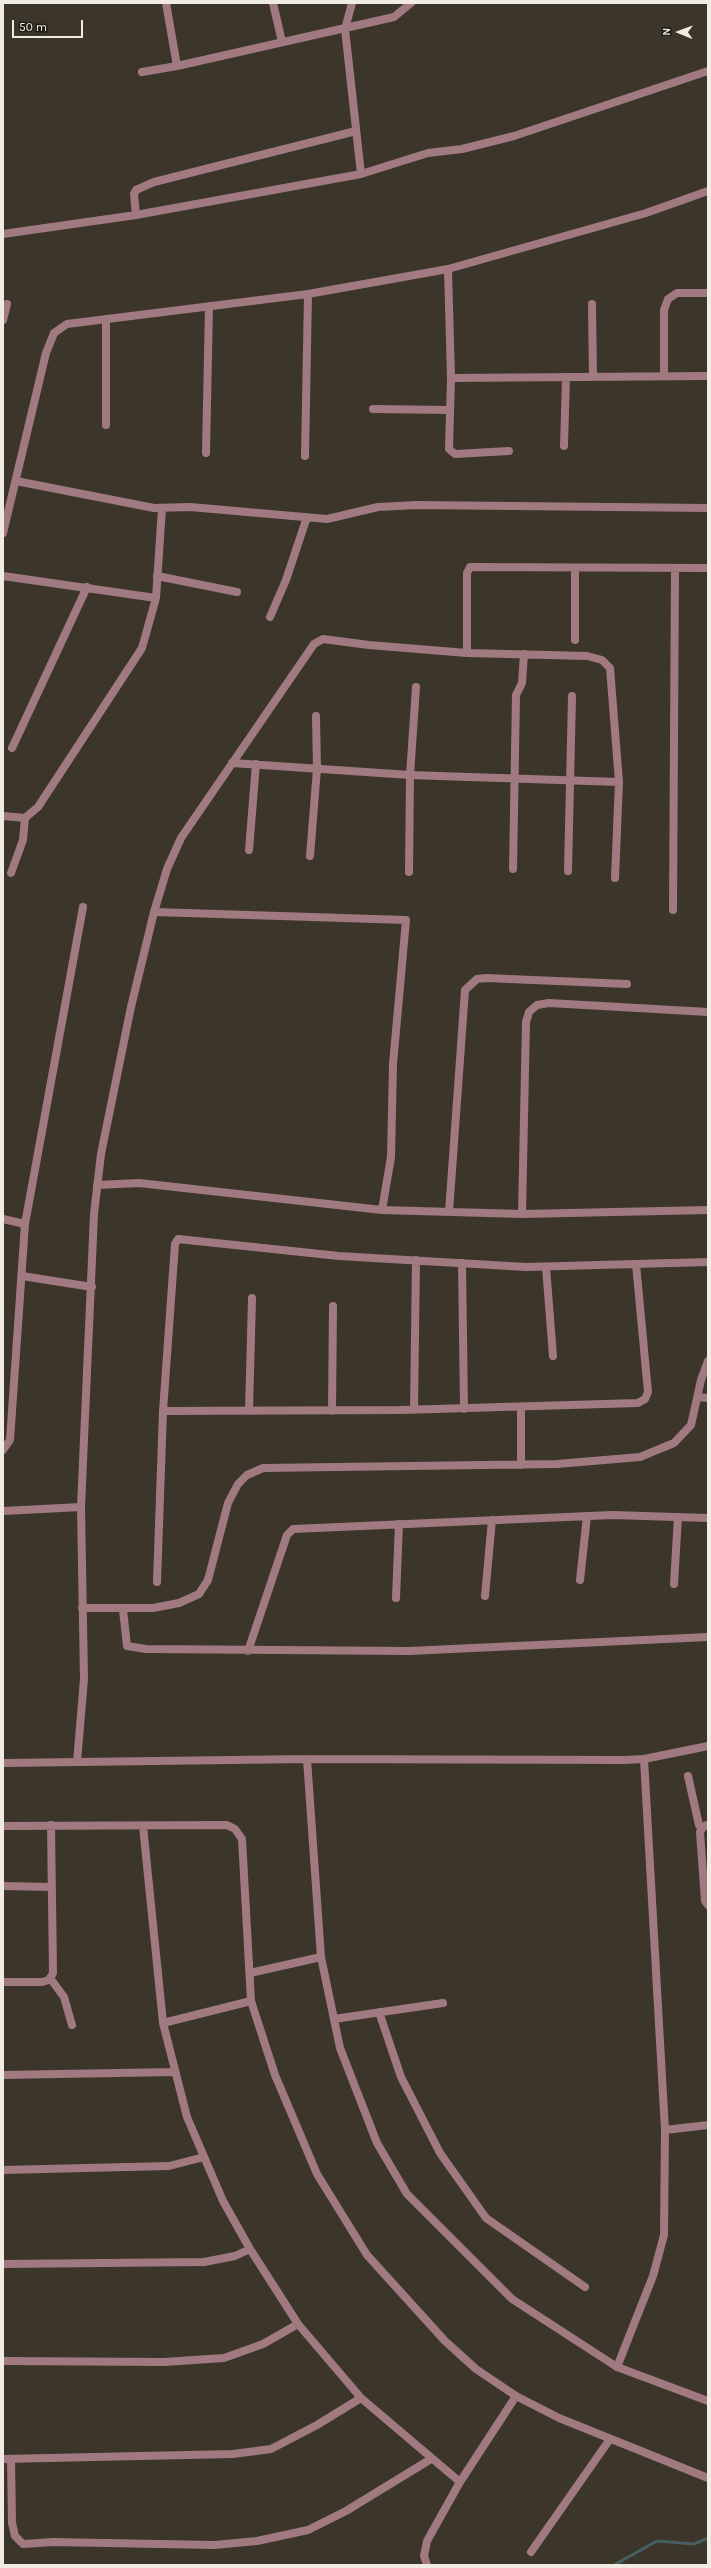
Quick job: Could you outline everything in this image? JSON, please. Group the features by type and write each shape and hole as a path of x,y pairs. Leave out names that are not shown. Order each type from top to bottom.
{"street":[{"path":"166,3 177,66"},
{"path":"273,3 282,42"},
{"path":"352,3 345,29 361,174"},
{"path":"142,72 177,66 394,17 411,3"},
{"path":"3,234 136,215 361,174 428,153 462,149 514,136 708,71"},
{"path":"136,215 134,194 136,190 154,182 356,131"},
{"path":"3,533 46,354 54,333 66,324 308,294 448,269 646,213 708,191"},
{"path":"448,269 451,378 449,448 451,452 509,452"},
{"path":"664,376 664,310 668,299 677,293 708,292"},
{"path":"305,456 308,294"},
{"path":"3,320 7,304"},
{"path":"592,304 593,377"},
{"path":"206,453 209,306"},
{"path":"106,319 106,425"},
{"path":"451,378 708,376"},
{"path":"564,446 566,377"},
{"path":"373,409 450,410"},
{"path":"16,481 162,508 190,507 327,518 378,507 416,505 708,508"},
{"path":"11,873 23,840 25,818 38,807 142,648 156,598 162,508"},
{"path":"270,617 286,580 307,517"},
{"path":"467,652 467,573 470,567 708,568"},
{"path":"575,568 575,640"},
{"path":"673,910 675,568"},
{"path":"3,576 156,598"},
{"path":"157,576 236,592"},
{"path":"12,748 87,588"},
{"path":"77,1762 84,1679 81,1508 92,1287 94,1214 100,1154 131,1007 154,912 167,869 181,838 314,644 323,639 369,645 467,652 587,656 602,660 610,668 619,782 615,878"},
{"path":"513,869 513,780 516,695 522,683 524,654"},
{"path":"408,872 410,775 416,687"},
{"path":"568,871 572,696"},
{"path":"310,856 317,769 316,716"},
{"path":"232,763 410,775 570,782 619,782"},
{"path":"249,850 256,764"},
{"path":"3,816 25,818"},
{"path":"3,1450 10,1440 25,1224 83,907"},
{"path":"154,912 406,920 393,1064 390,1157 382,1210"},
{"path":"449,1212 465,990 477,979 486,978 627,984"},
{"path":"522,1214 526,1022 529,1012 537,1005 549,1004 708,1012"},
{"path":"97,1185 139,1183 382,1210 522,1214 708,1210"},
{"path":"3,1219 25,1224"},
{"path":"157,1582 163,1411 175,1244 178,1239 339,1256 546,1267 708,1262"},
{"path":"414,1410 416,1260"},
{"path":"462,1263 464,1409"},
{"path":"163,1411 414,1410 638,1403 645,1399 648,1392 636,1264"},
{"path":"546,1267 553,1356"},
{"path":"22,1276 92,1287"},
{"path":"249,1411 252,1298"},
{"path":"332,1411 333,1306"},
{"path":"82,1608 123,1610 153,1608 179,1604 199,1594 208,1580 228,1503 238,1484 247,1475 263,1468 521,1465 640,1457 674,1443 691,1425 701,1380 708,1361"},
{"path":"698,1397 708,1398"},
{"path":"520,1407 521,1465"},
{"path":"3,1510 81,1508"},
{"path":"248,1651 287,1535 293,1529 587,1516 708,1518"},
{"path":"580,1580 587,1516"},
{"path":"674,1584 678,1517"},
{"path":"485,1596 492,1520"},
{"path":"396,1598 399,1524"},
{"path":"123,1610 127,1646 146,1649 248,1651 409,1650 708,1637"},
{"path":"3,1763 307,1759 644,1759 708,1746"},
{"path":"307,1759 321,1957 340,2048 377,2143 407,2194 512,2299 617,2368 708,2401"},
{"path":"617,2368 653,2276 664,2235 665,2130 644,1759"},
{"path":"688,1776 699,1825 705,1827 700,1832 705,1901 708,1905"},
{"path":"3,1982 42,1982 50,1978 53,1973 51,1825"},
{"path":"3,1826 227,1825 235,1829 242,1839 250,1973 250,2001 275,2075 317,2174 367,2255 445,2341 476,2369 516,2396 559,2418 708,2478"},
{"path":"143,1826 163,2023 174,2072 188,2117 223,2201 250,2249 298,2324 361,2398 431,2459 460,2482"},
{"path":"3,1886 51,1887"},
{"path":"250,1973 321,1957"},
{"path":"50,1978 64,1997 72,2025"},
{"path":"163,2023 250,2001"},
{"path":"334,2019 443,2003"},
{"path":"379,2012 401,2077 440,2153 486,2218 585,2287"},
{"path":"3,2075 174,2072"},
{"path":"665,2130 708,2125"},
{"path":"3,2170 169,2166 204,2157"},
{"path":"3,2264 204,2262 235,2256 250,2249"},
{"path":"3,2361 164,2362 224,2358 263,2344 298,2324"},
{"path":"427,2565 424,2556 427,2541 460,2482 516,2396"},
{"path":"361,2398 317,2426 271,2449 233,2454 7,2459 12,2523 15,2536 23,2544 53,2542 214,2545 257,2541 308,2530 346,2511 431,2459"},
{"path":"531,2552 610,2438"}],"waterway":[{"path":"614,2565 657,2541 694,2544 708,2538"}]}
